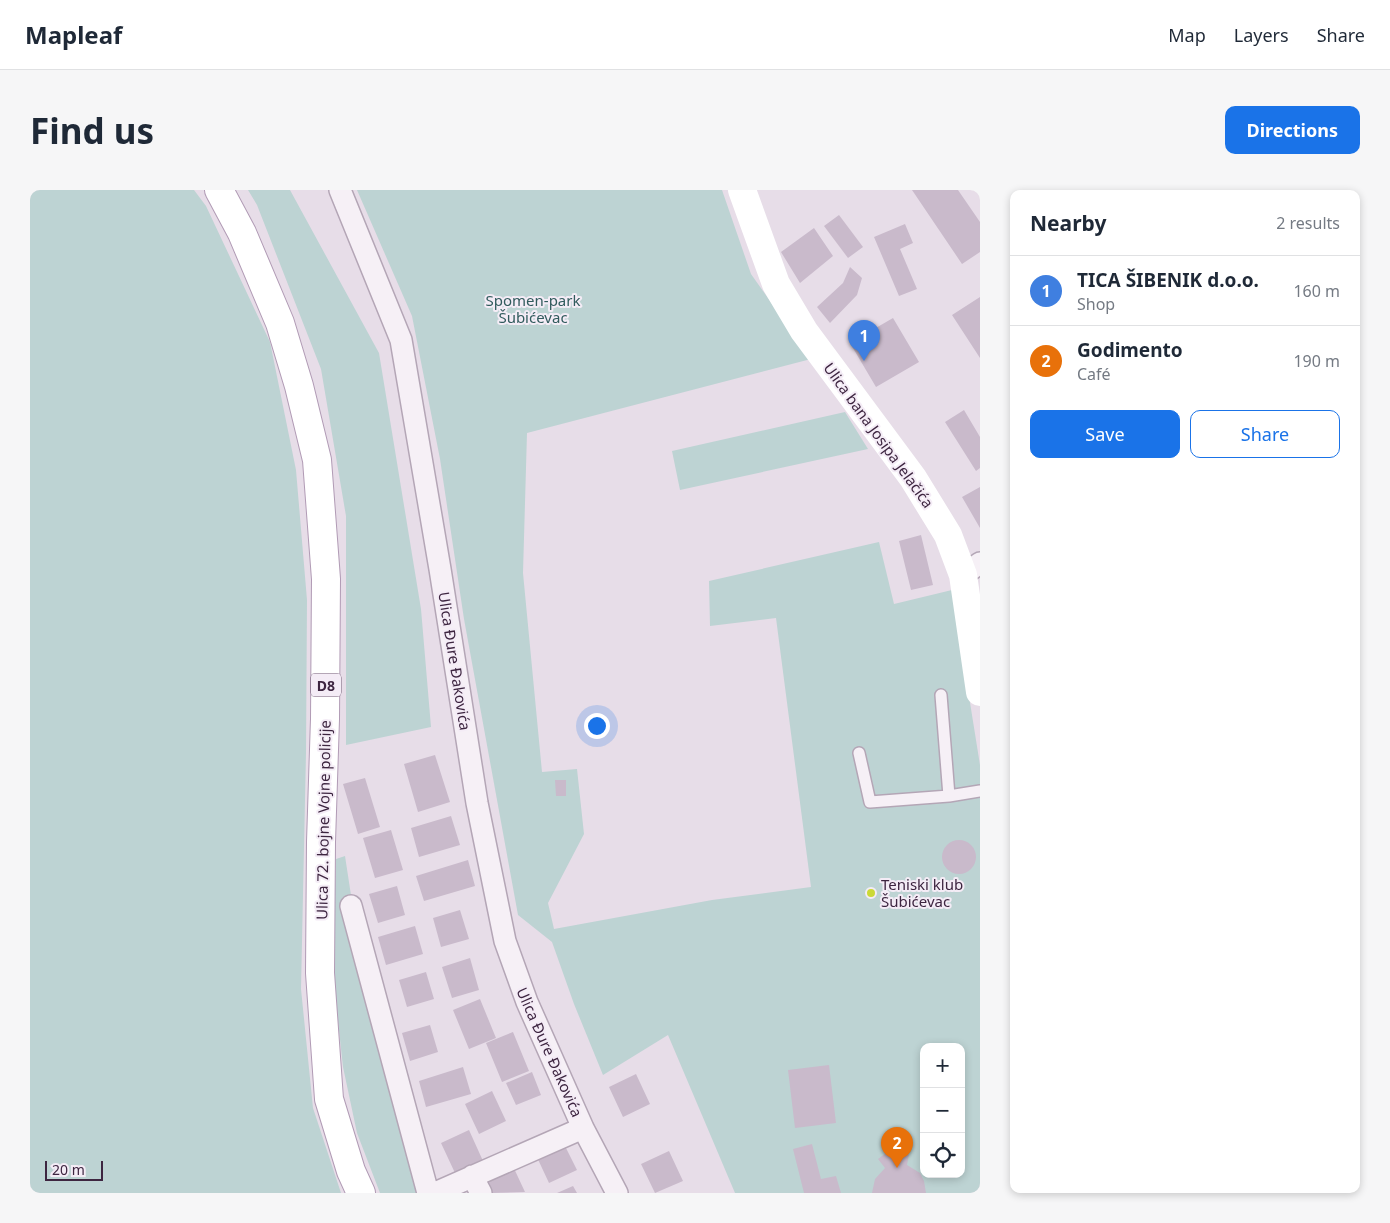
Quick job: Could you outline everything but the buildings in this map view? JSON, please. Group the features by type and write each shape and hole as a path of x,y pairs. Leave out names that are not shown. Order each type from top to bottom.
{"main road":[{"name":"Ulica 72. bojne Vojne policije","path":"219,190 242,233 280,323 300,386 317,460 326,579 320,973 329,1099 351,1171 361,1193"},
{"name":"Ulica bana Josipa Jelačića","path":"742,190 776,284 804,331 913,478 971,569 980,692"}],"street":[{"name":"Ulica Đure Đakovića","path":"340,190 401,340 477,803 505,941 527,1002 583,1128 617,1193"},
{"path":"351,906 428,1193"},
{"name":"Ulica Đure Đakovića","path":"435,1193 476,1185 583,1128"}],"lane":[{"path":"941,695 949,796"},
{"path":"859,753 870,802 949,796 980,791"}],"green space":[{"path":"30,190 194,190 206,206 270,342 296,470 307,600 301,989 313,1108 341,1193 30,1193"},
{"path":"248,190 290,190 379,353 421,609 431,727 346,745 346,516 321,369 257,205"},
{"name":"Spomen-park Šubićevac","path":"357,190 722,190 751,274 811,359 527,433 523,573 542,772 577,769 584,834 548,903 554,929 712,900 811,887 776,618 710,626 709,581 879,542 894,604 952,590 980,765 980,1193 735,1193 668,1035 603,1075 574,1004 552,942 518,915 464,619 440,459 412,316"},
{"path":"845,412 868,449 680,490 672,451"},
{"path":"345,856 358,941 421,1193 380,1193 357,1133 343,1067 336,1003 333,940 336,859"}],"place":[{"name":"TICA ŠIBENIK d.o.o.","path":"864,361"},
{"name":"Teniski klub Šubićevac","path":"871,893"},
{"name":"Godimento","path":"897,1168"}]}
